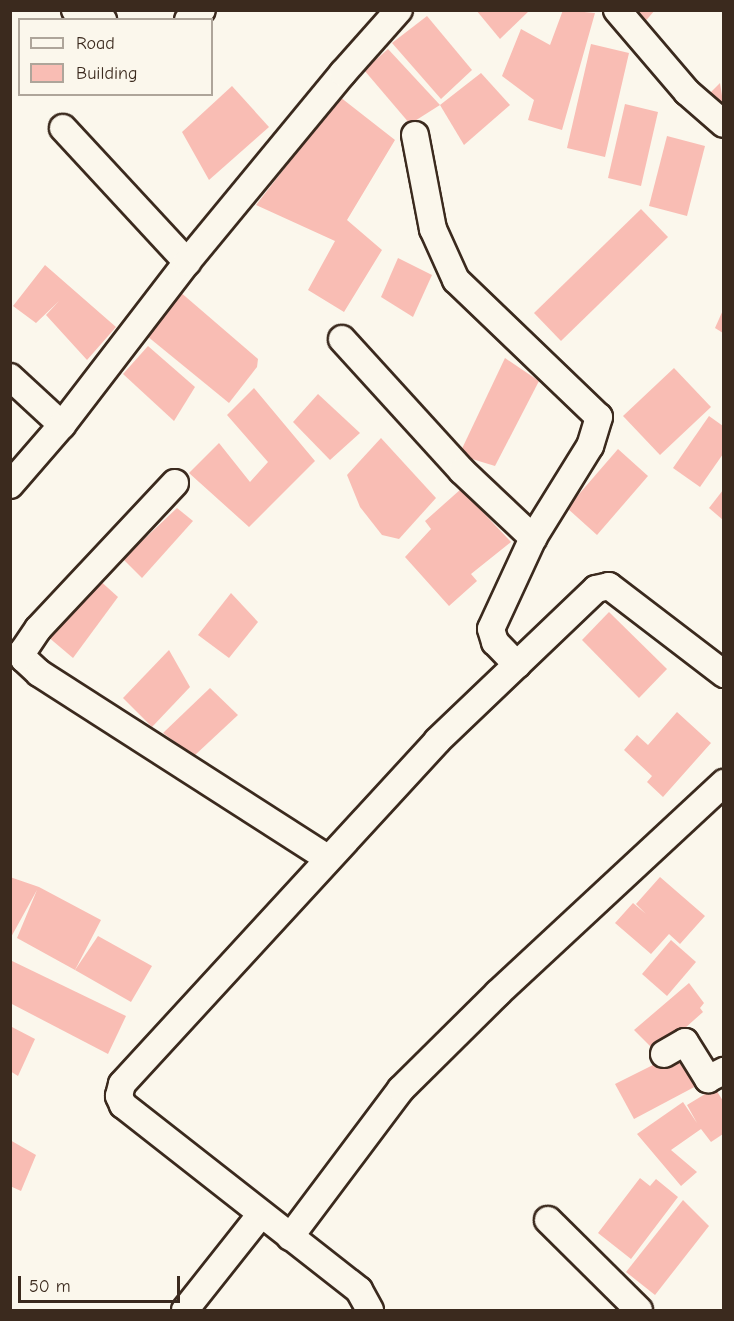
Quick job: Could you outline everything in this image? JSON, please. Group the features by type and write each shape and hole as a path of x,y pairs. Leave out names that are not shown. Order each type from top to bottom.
{"street":[{"path":"75,10 97,18"},
{"path":"10,485 62,425 187,262 399,10"},
{"path":"617,10 687,92 723,124"},
{"path":"63,128 187,262"},
{"path":"416,135 433,229 456,280 599,417 590,446 533,538 491,629 495,642 517,665"},
{"path":"342,339 462,471 533,538"},
{"path":"10,377 62,425"},
{"path":"175,483 38,629 23,651 24,659 39,673 327,858"},
{"path":"370,1311 359,1290 123,1105 119,1096 122,1084 327,858 437,741 596,589 609,586 723,674"},
{"path":"290,1236 401,1089 498,993 723,783"},
{"path":"664,1054 685,1042 708,1079 723,1071"},
{"path":"185,1311 261,1214"},
{"path":"548,1220 639,1311"}],"building":[{"path":"476,10 530,10 500,39"},
{"path":"563,10 595,13 562,130 528,120 534,100 502,76 521,29 550,45"},
{"path":"628,10 655,10 643,24"},
{"path":"427,16 472,70 441,99 392,43"},
{"path":"591,44 629,53 605,157 567,148"},
{"path":"388,49 440,105 410,124 364,70"},
{"path":"481,73 510,105 464,145 440,105"},
{"path":"720,83 723,102 718,108 707,96"},
{"path":"232,86 269,127 209,180 182,132"},
{"path":"340,97 395,140 347,220 382,250 344,312 308,290 335,241 256,205"},
{"path":"625,104 658,112 641,186 608,178"},
{"path":"667,136 705,146 687,216 649,206"},
{"path":"641,209 668,237 561,341 534,313"},
{"path":"398,258 432,275 413,317 381,297"},
{"path":"45,265 116,327 87,360 46,315 59,301 36,323 13,306"},
{"path":"179,291 258,359 257,367 229,403 147,336"},
{"path":"723,310 723,333 715,328"},
{"path":"148,346 195,387 174,421 123,374"},
{"path":"505,358 539,381 495,466 459,455"},
{"path":"674,368 711,407 660,455 623,416"},
{"path":"254,388 315,461 249,527 189,473 219,443 250,482 268,462 227,415"},
{"path":"318,394 360,433 330,460 293,422"},
{"path":"709,416 723,426 723,454 700,487 673,468"},
{"path":"381,438 436,498 399,539 382,535 360,507 347,475"},
{"path":"618,449 648,476 597,535 567,508"},
{"path":"461,489 511,542 471,574 477,581 449,606 405,557 431,529 425,521"},
{"path":"723,490 723,520 709,508"},
{"path":"177,508 193,521 142,578 123,559"},
{"path":"97,578 118,597 73,658 47,636"},
{"path":"231,593 258,622 229,658 198,635"},
{"path":"609,612 667,669 639,698 582,640"},
{"path":"169,650 190,687 152,727 123,698"},
{"path":"210,688 238,715 194,756 163,733"},
{"path":"677,712 711,743 663,797 647,782 652,776 624,750 637,735 648,745"},
{"path":"10,877 39,887 101,920 75,970 17,938 37,890 10,939"},
{"path":"660,877 705,916 680,944 669,934 651,954 615,923 633,903 646,914 636,904"},
{"path":"98,936 152,966 131,1002 75,970"},
{"path":"671,940 696,962 667,996 642,974"},
{"path":"10,960 126,1016 108,1054 10,1003"},
{"path":"689,983 704,1003 700,1008 703,1012 657,1053 634,1030"},
{"path":"10,1026 35,1039 18,1076 10,1071"},
{"path":"683,1050 700,1084 634,1119 615,1084"},
{"path":"715,1088 723,1101 723,1134 711,1142 701,1129 671,1150 697,1172 681,1186 637,1134 683,1102 697,1123 687,1105"},
{"path":"10,1140 36,1155 21,1191 10,1186"},
{"path":"640,1178 650,1186 656,1179 678,1197 631,1259 598,1233"},
{"path":"683,1200 709,1226 655,1295 626,1272"}]}
